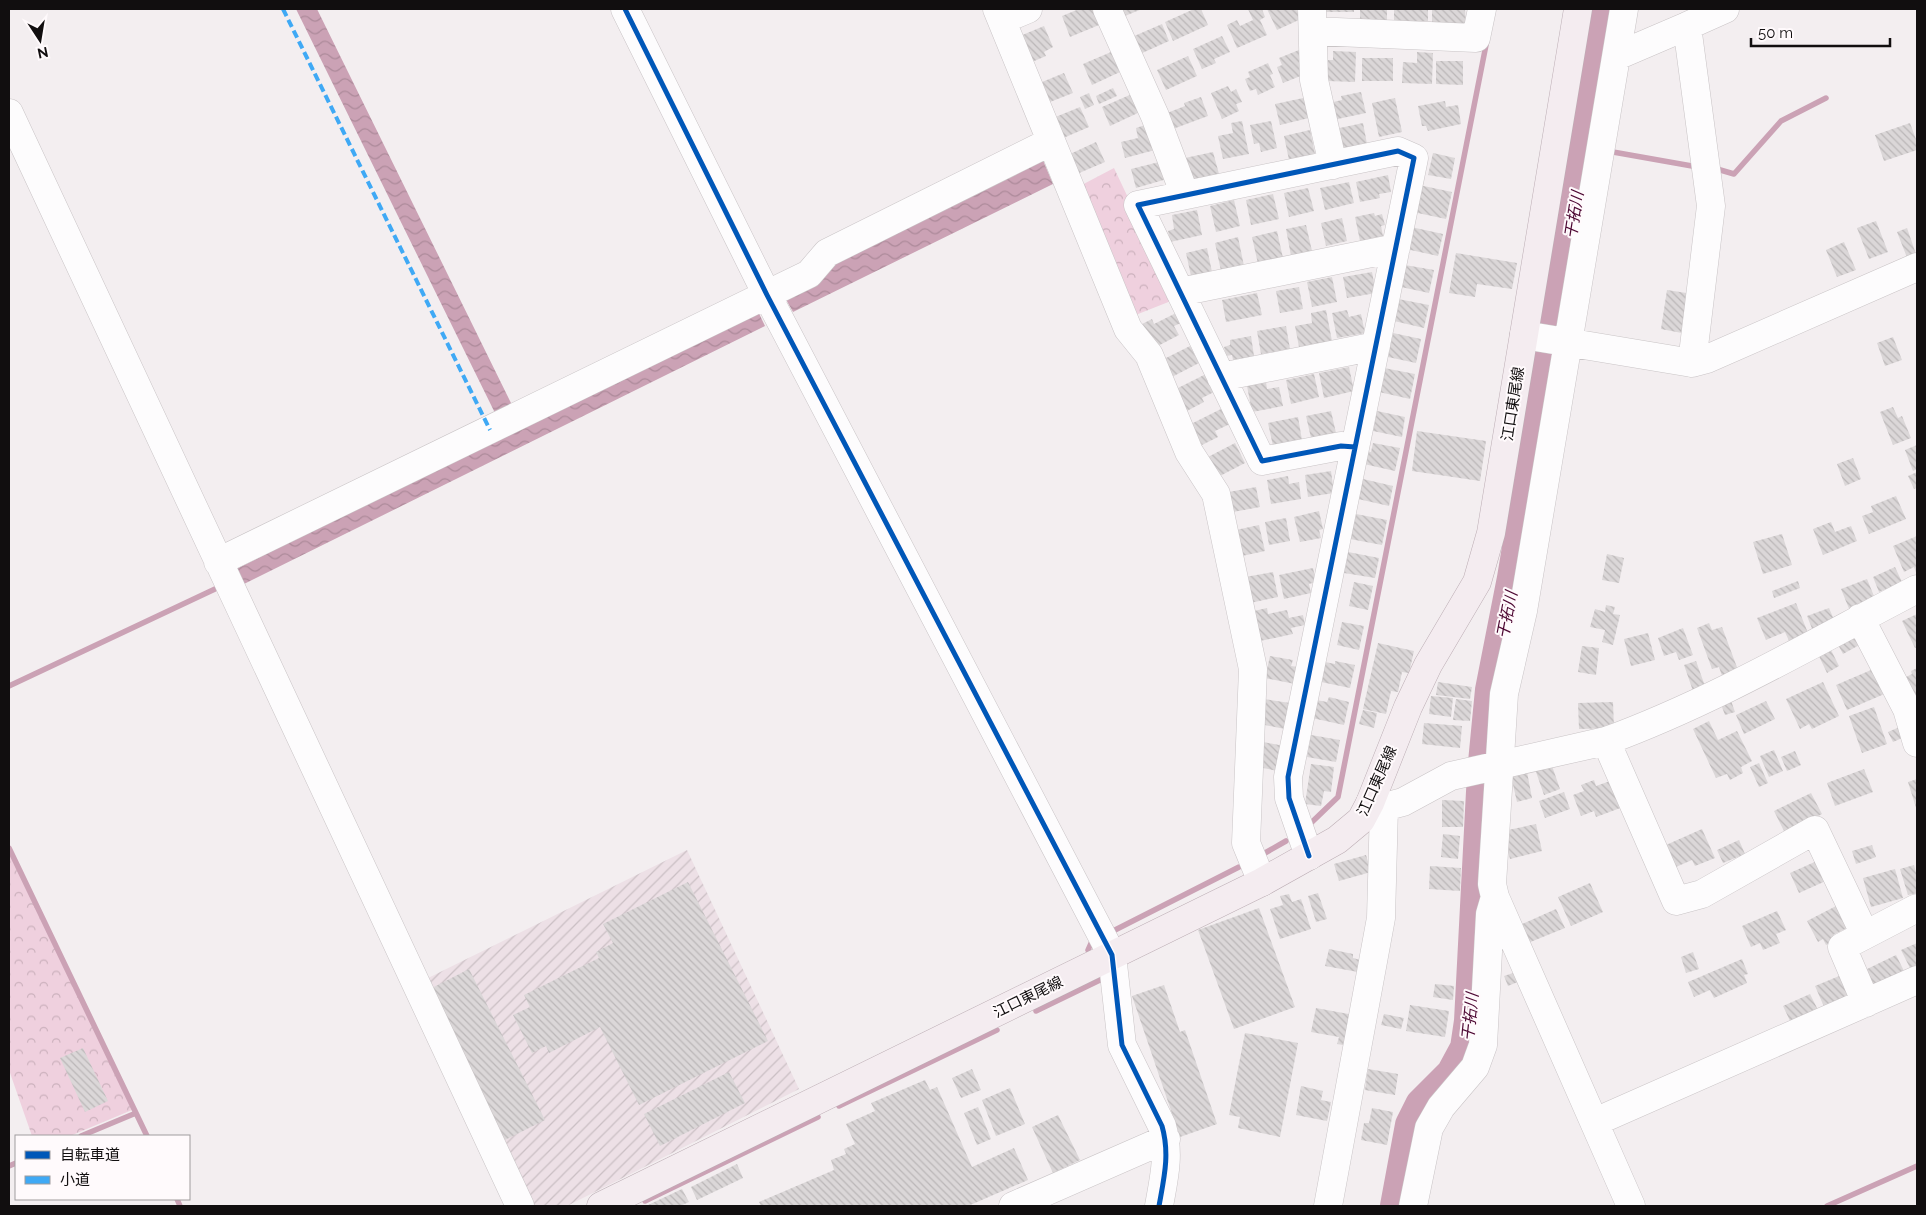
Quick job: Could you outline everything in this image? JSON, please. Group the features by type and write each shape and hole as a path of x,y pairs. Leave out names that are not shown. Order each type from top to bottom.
{"main road":[{"name":"江口東尾線","path":"601,1206 1262,882 1337,840 1377,805 1408,707 1428,665 1477,582 1550,340 1578,9"}],"street":[{"path":"625,9 767,295 1112,955 1122,1045 1162,1126 1166,1139 1167,1163 1159,1206"},
{"path":"1028,9 1000,15 1050,142 1128,329 1149,355 1189,452 1216,494 1253,669 1246,843 1262,882"},
{"path":"1107,9 1155,116 1185,195"},
{"path":"1333,165 1314,80 1313,20 1476,38 1482,9"},
{"path":"1624,9 1617,56 1550,340 1523,611 1504,694 1499,746 1490,766 1492,884 1495,897 1631,1206"},
{"path":"1617,56 1725,9"},
{"path":"1687,26 1711,206 1692,363"},
{"path":"9,113 520,1206"},
{"path":"218,562 809,274 826,253 1050,142"},
{"path":"1310,856 1289,798 1288,777 1414,158 1398,151 1138,205 1262,461 1341,446 1355,447"},
{"path":"1180,292 1396,248"},
{"path":"1550,340 1692,363 1707,359 1917,267"},
{"path":"1221,377 1376,346"},
{"path":"1328,1206 1381,918 1377,805 1403,802 1439,782 1490,766 1606,740 1681,712 1917,589"},
{"path":"1860,618 1906,709 1917,743"},
{"path":"1606,740 1676,901 1702,894 1815,830 1865,935"},
{"path":"1413,1206 1429,1128 1441,1107 1475,1067 1483,1045 1490,914 1495,897"},
{"path":"1866,1003 1842,947 1917,908"},
{"path":"1595,1122 1917,980"},
{"path":"1013,1206 1166,1139"}],"shaded area":[{"path":"687,850 799,1089 567,1206 526,1206 422,981"}],"green space":[{"path":"1114,168 1176,299 1128,318 1076,188"},
{"path":"9,849 132,1110 72,1135 32,1135 9,1070"}],"water":[{"path":"296,9 317,9 512,405 495,413"},
{"path":"1042,158 1053,184 793,312 783,294 838,259"},
{"path":"756,307 765,326 242,585 234,570"}],"building":[{"path":"1079,9 1093,9 1099,25 1070,37 1062,16"},
{"path":"1122,9 1142,9 1125,16"},
{"path":"1194,9 1201,9 1208,25 1173,41 1165,22"},
{"path":"1248,9 1262,9 1265,17 1260,20 1267,35 1237,48 1227,25 1237,20 1240,26 1253,20"},
{"path":"1267,9 1296,9 1301,19 1277,30"},
{"path":"1322,9 1354,9 1354,12 1322,12"},
{"path":"1360,9 1387,9 1387,21 1360,21"},
{"path":"1394,9 1428,9 1428,21 1394,22"},
{"path":"1432,9 1465,9 1466,25 1432,26"},
{"path":"1162,24 1169,41 1140,54 1132,37"},
{"path":"1044,26 1053,47 1044,52 1046,56 1032,62 1020,36"},
{"path":"1222,36 1230,52 1214,59 1216,63 1202,69 1193,49"},
{"path":"1299,50 1305,64 1299,67 1303,75 1283,83 1277,67 1282,65 1279,58"},
{"path":"1333,51 1356,52 1355,82 1327,81 1328,60 1333,60"},
{"path":"1111,52 1120,72 1092,85 1083,64"},
{"path":"1417,52 1433,53 1432,84 1402,83 1403,62 1417,63"},
{"path":"1188,56 1197,76 1166,90 1157,70"},
{"path":"1362,58 1393,58 1393,81 1362,81"},
{"path":"1436,61 1463,61 1463,85 1436,84"},
{"path":"1268,63 1273,74 1270,75 1275,87 1258,95 1256,89 1250,91 1245,79 1250,77 1248,72"},
{"path":"1064,73 1073,93 1050,102 1042,82"},
{"path":"1228,86 1231,92 1236,89 1242,102 1236,104 1239,111 1222,119 1211,93"},
{"path":"1113,88 1117,96 1099,104 1096,96"},
{"path":"1361,92 1366,113 1333,120 1329,103 1342,100 1341,96"},
{"path":"1089,93 1094,105 1085,109 1080,97"},
{"path":"1132,94 1140,112 1110,126 1102,107"},
{"path":"1201,97 1208,116 1173,129 1167,113 1185,106 1184,103"},
{"path":"1308,97 1313,117 1280,125 1275,104"},
{"path":"1395,98 1402,132 1379,137 1372,103"},
{"path":"1445,101 1446,107 1458,105 1461,124 1428,131 1426,126 1422,126 1418,106"},
{"path":"1080,107 1089,127 1061,139 1053,118"},
{"path":"1242,121 1249,154 1223,159 1218,136 1233,133 1231,123"},
{"path":"1271,121 1277,148 1261,152 1259,143 1254,144 1250,125"},
{"path":"1363,123 1367,144 1340,150 1335,129"},
{"path":"1910,123 1917,142 1917,150 1884,161 1875,135"},
{"path":"1148,124 1155,150 1125,158 1121,142 1138,138 1136,128"},
{"path":"1310,130 1315,154 1289,160 1284,136"},
{"path":"1096,142 1105,162 1077,174 1068,155"},
{"path":"1213,152 1219,174 1191,181 1185,158"},
{"path":"1433,153 1455,158 1451,179 1428,175"},
{"path":"1163,161 1167,179 1136,188 1131,169"},
{"path":"1388,175 1391,192 1379,194 1380,198 1360,202 1356,182"},
{"path":"1349,182 1354,203 1325,210 1320,188"},
{"path":"1419,185 1452,192 1446,219 1413,212"},
{"path":"1308,188 1314,211 1289,217 1284,193"},
{"path":"1273,194 1279,219 1251,225 1246,200"},
{"path":"1234,200 1240,226 1216,232 1210,206"},
{"path":"1197,210 1202,235 1170,242 1168,231 1174,229 1172,215"},
{"path":"1374,213 1375,216 1382,214 1385,225 1381,226 1383,236 1360,241 1355,217"},
{"path":"1342,218 1347,241 1326,246 1321,223"},
{"path":"1876,221 1888,252 1869,259 1857,228"},
{"path":"1306,225 1312,251 1291,256 1286,229"},
{"path":"1411,227 1443,234 1438,256 1406,249"},
{"path":"1907,228 1917,257 1908,260 1897,232"},
{"path":"1277,231 1283,258 1258,264 1252,237"},
{"path":"1238,237 1244,266 1221,271 1215,243"},
{"path":"1844,242 1856,270 1837,277 1826,250"},
{"path":"1207,248 1212,272 1191,276 1186,253"},
{"path":"1456,253 1517,263 1512,289 1477,284 1475,297 1449,293"},
{"path":"1405,265 1434,270 1429,293 1401,287"},
{"path":"1372,272 1376,293 1347,298 1343,277"},
{"path":"1332,277 1337,302 1312,307 1307,282"},
{"path":"1299,287 1303,309 1280,313 1276,291"},
{"path":"1667,290 1693,294 1687,334 1661,329"},
{"path":"1257,293 1262,315 1226,322 1222,300"},
{"path":"1398,299 1429,305 1424,328 1394,321"},
{"path":"1326,310 1332,341 1299,347 1295,326 1312,323 1311,313"},
{"path":"1347,310 1349,317 1361,314 1365,333 1337,338 1332,313"},
{"path":"1176,313 1181,323 1174,326 1179,335 1154,348 1142,324 1152,319 1154,324"},
{"path":"1286,326 1290,349 1261,354 1257,331"},
{"path":"1393,333 1421,339 1416,363 1388,357"},
{"path":"1251,336 1254,356 1233,360 1232,355 1226,356 1224,347 1230,345 1230,340"},
{"path":"1893,337 1902,360 1885,366 1877,343"},
{"path":"1190,346 1199,363 1170,378 1162,360"},
{"path":"1349,367 1354,391 1324,398 1319,373"},
{"path":"1384,368 1415,374 1410,399 1379,392"},
{"path":"1206,374 1214,392 1202,398 1204,402 1185,412 1174,390"},
{"path":"1314,374 1319,397 1291,404 1286,380"},
{"path":"1266,382 1267,389 1279,387 1283,406 1252,412 1247,386"},
{"path":"1893,407 1898,418 1902,416 1911,438 1893,445 1880,412"},
{"path":"1223,408 1230,424 1215,431 1218,437 1202,445 1191,424"},
{"path":"1331,411 1336,433 1311,438 1306,416"},
{"path":"1377,411 1405,417 1402,437 1373,431"},
{"path":"1298,417 1302,440 1273,446 1268,423"},
{"path":"1417,431 1486,441 1480,481 1412,471"},
{"path":"1235,443 1245,463 1218,477 1208,457"},
{"path":"1373,443 1400,448 1395,471 1364,464 1367,451 1371,452"},
{"path":"1917,445 1917,469 1913,471 1905,450"},
{"path":"1853,458 1861,479 1845,486 1837,464"},
{"path":"1331,471 1334,493 1308,497 1305,475"},
{"path":"1917,472 1917,488 1914,489 1908,476"},
{"path":"1288,476 1289,484 1299,482 1301,499 1271,504 1267,480"},
{"path":"1363,479 1393,486 1389,506 1358,499"},
{"path":"1256,487 1260,507 1233,512 1229,492"},
{"path":"1896,496 1906,519 1869,534 1862,516 1873,512 1871,506"},
{"path":"1319,511 1323,529 1319,530 1321,538 1300,542 1294,517"},
{"path":"1356,514 1387,520 1382,545 1350,539"},
{"path":"1286,518 1290,541 1269,545 1265,522"},
{"path":"1831,522 1835,532 1851,526 1857,541 1823,555 1813,529"},
{"path":"1259,525 1265,551 1242,556 1236,530"},
{"path":"1782,534 1792,565 1763,574 1753,542"},
{"path":"1917,536 1917,575 1914,567 1904,572 1893,546"},
{"path":"1348,552 1379,558 1375,578 1344,573"},
{"path":"1607,554 1624,558 1619,583 1602,580"},
{"path":"1895,567 1902,582 1879,592 1873,577"},
{"path":"1313,568 1316,582 1309,584 1311,593 1284,599 1279,575"},
{"path":"1273,572 1278,597 1250,603 1245,577"},
{"path":"1867,579 1876,601 1850,611 1841,589"},
{"path":"1798,581 1800,588 1774,598 1772,591"},
{"path":"1354,582 1373,586 1368,610 1349,606"},
{"path":"1796,603 1808,633 1789,641 1785,632 1766,640 1757,618"},
{"path":"1606,605 1615,607 1613,614 1620,615 1613,645 1602,642 1605,630 1590,627 1595,609 1605,612"},
{"path":"1267,608 1268,614 1287,610 1289,618 1303,615 1305,625 1291,628 1293,634 1260,641 1254,611"},
{"path":"1829,608 1835,622 1813,631 1807,616"},
{"path":"1917,614 1917,647 1915,648 1902,621"},
{"path":"1342,622 1364,626 1359,650 1337,645"},
{"path":"1709,623 1712,630 1722,627 1738,670 1722,676 1719,667 1712,669 1697,628"},
{"path":"1683,628 1693,655 1679,660 1676,652 1664,656 1658,638"},
{"path":"1857,630 1863,643 1843,654 1836,641"},
{"path":"1648,633 1655,660 1631,666 1624,639"},
{"path":"1378,643 1414,651 1409,673 1402,672 1398,692 1391,691 1386,714 1363,709"},
{"path":"1828,644 1839,666 1827,673 1816,650"},
{"path":"1582,646 1599,648 1596,675 1578,672"},
{"path":"1270,656 1293,660 1291,666 1298,667 1295,684 1265,678"},
{"path":"1335,661 1355,665 1350,688 1321,682 1325,662 1335,664"},
{"path":"1696,661 1705,686 1693,691 1684,665"},
{"path":"1878,667 1889,692 1847,710 1836,685"},
{"path":"1917,668 1917,697 1913,699 1904,678 1912,674 1911,671"},
{"path":"1438,682 1472,687 1470,699 1436,695"},
{"path":"1823,682 1839,716 1812,729 1809,724 1800,729 1786,699"},
{"path":"1729,695 1735,712 1725,715 1719,699"},
{"path":"1431,696 1453,698 1451,717 1429,714"},
{"path":"1329,697 1349,702 1344,725 1312,718 1316,700 1327,702"},
{"path":"1264,699 1290,703 1285,729 1260,724"},
{"path":"1456,699 1472,701 1470,721 1453,720"},
{"path":"1766,701 1775,719 1744,734 1736,715"},
{"path":"1613,702 1614,728 1579,729 1578,703"},
{"path":"1874,707 1887,744 1862,753 1849,716"},
{"path":"1363,710 1377,713 1374,728 1359,724"},
{"path":"1709,721 1718,740 1737,731 1752,761 1741,767 1743,773 1730,780 1727,774 1716,778 1693,729"},
{"path":"1424,723 1462,726 1460,748 1422,744"},
{"path":"1904,725 1909,735 1893,742 1888,732"},
{"path":"1311,735 1340,740 1336,762 1307,757"},
{"path":"1263,742 1284,746 1278,771 1258,767"},
{"path":"1774,750 1783,771 1769,777 1760,756"},
{"path":"1795,751 1801,765 1787,771 1781,757"},
{"path":"1551,763 1560,789 1544,795 1535,769"},
{"path":"1759,763 1768,783 1759,787 1750,767"},
{"path":"1311,764 1334,767 1331,792 1324,791 1321,806 1305,804"},
{"path":"1864,769 1873,792 1835,806 1827,783"},
{"path":"1527,772 1532,798 1517,802 1511,776"},
{"path":"1917,779 1917,811 1908,782"},
{"path":"1594,780 1596,786 1613,780 1623,807 1596,817 1594,811 1581,816 1573,795 1584,791 1581,785"},
{"path":"1564,792 1570,809 1545,818 1539,801"},
{"path":"1811,793 1822,814 1785,833 1774,811"},
{"path":"1442,800 1464,801 1463,827 1442,827"},
{"path":"1536,824 1542,851 1510,859 1504,835 1509,834 1508,830"},
{"path":"1702,829 1715,858 1695,866 1692,860 1676,867 1666,845"},
{"path":"1443,834 1460,836 1458,859 1441,857"},
{"path":"1739,840 1745,854 1723,863 1717,850"},
{"path":"1872,845 1876,857 1856,864 1852,851"},
{"path":"1366,855 1371,872 1339,881 1334,864"},
{"path":"1819,860 1828,880 1799,893 1790,873"},
{"path":"1914,865 1917,876 1917,893 1908,895 1900,869"},
{"path":"1430,866 1461,868 1460,891 1429,889"},
{"path":"1895,869 1903,898 1871,907 1863,878"},
{"path":"688,882 768,1041 639,1105 600,1027 549,1053 546,1046 532,1053 513,1015 530,1007 524,995 599,958 596,952 613,943 603,924"},
{"path":"1590,883 1603,912 1571,926 1558,897"},
{"path":"1318,893 1327,919 1316,922 1308,896"},
{"path":"1289,894 1292,902 1301,899 1311,929 1280,939 1270,909 1283,905 1280,896"},
{"path":"1836,906 1847,928 1833,935 1836,941 1826,945 1823,939 1818,942 1807,921"},
{"path":"1259,908 1295,1007 1234,1029 1198,930"},
{"path":"1556,909 1565,928 1528,943 1520,925"},
{"path":"1777,911 1786,930 1776,934 1780,943 1763,950 1760,943 1751,947 1742,926"},
{"path":"1917,943 1917,965 1910,968 1901,950"},
{"path":"1329,949 1353,954 1353,958 1360,960 1358,972 1325,966"},
{"path":"1693,952 1699,969 1686,973 1681,957"},
{"path":"1896,955 1905,973 1873,987 1865,970"},
{"path":"1742,959 1748,974 1744,975 1747,983 1714,998 1710,990 1694,997 1688,982"},
{"path":"469,969 545,1120 505,1140 430,989"},
{"path":"1516,972 1520,981 1508,986 1504,976"},
{"path":"1844,974 1854,996 1825,1009 1815,986"},
{"path":"1435,984 1454,986 1453,1000 1433,997"},
{"path":"1164,985 1180,1032 1185,1030 1217,1124 1180,1137 1132,996"},
{"path":"1810,994 1818,1010 1791,1023 1783,1006"},
{"path":"1410,1005 1449,1011 1445,1037 1406,1031"},
{"path":"1316,1008 1354,1015 1349,1046 1337,1044 1339,1037 1311,1032"},
{"path":"1384,1014 1404,1018 1401,1029 1381,1025"},
{"path":"1245,1033 1298,1043 1280,1137 1238,1128 1240,1117 1229,1115"},
{"path":"83,1048 108,1101 85,1112 60,1058"},
{"path":"972,1069 981,1090 961,1098 952,1078"},
{"path":"1368,1069 1398,1074 1395,1095 1365,1090"},
{"path":"729,1072 745,1103 660,1146 644,1114"},
{"path":"925,1080 930,1090 937,1087 972,1167 1014,1148 1028,1180 968,1206 761,1206 759,1202 834,1170 831,1160 846,1154 844,1149 855,1144 846,1124 875,1111 871,1103"},
{"path":"1301,1086 1323,1091 1321,1100 1331,1102 1327,1121 1296,1115"},
{"path":"1010,1088 1025,1124 996,1136 982,1100"},
{"path":"978,1107 991,1139 977,1145 964,1113"},
{"path":"1372,1108 1393,1112 1387,1145 1361,1140 1364,1123 1369,1123"},
{"path":"1058,1115 1080,1160 1053,1173 1032,1127"},
{"path":"737,1164 743,1178 697,1200 691,1187"},
{"path":"682,1189 689,1202 680,1206 646,1206"}],"waterway":[{"name":"干拓川","path":"1397,1206 1412,1125 1422,1105 1453,1074 1467,1048 1471,1021 1484,773 1492,690 1514,578 1608,9"},
{"path":"1312,822 1338,797 1487,40"},
{"path":"1717,169 1734,174 1781,121 1826,98"},
{"path":"1613,152 1692,166"},
{"path":"9,686 215,589"},
{"path":"1265,853 1286,841"},
{"path":"9,848 147,1135"},
{"path":"1115,930 1239,867"},
{"path":"1088,950 1092,941"},
{"path":"1036,1011 1100,980"},
{"path":"839,1106 997,1030"},
{"path":"83,1135 136,1113"},
{"path":"645,1201 818,1117"},
{"path":"9,1166 15,1163"},
{"path":"1827,1206 1917,1166"},
{"path":"177,1200 180,1206"}],"marked path":[{"path":"283,9 490,430"}],"cycle path":[{"path":"625,9 767,295 1112,955 1122,1045 1162,1126 1166,1146 1163,1186 1159,1206"},
{"path":"1309,856 1289,798 1288,777 1414,158 1398,151 1138,205 1262,461 1341,446 1355,447"}]}
